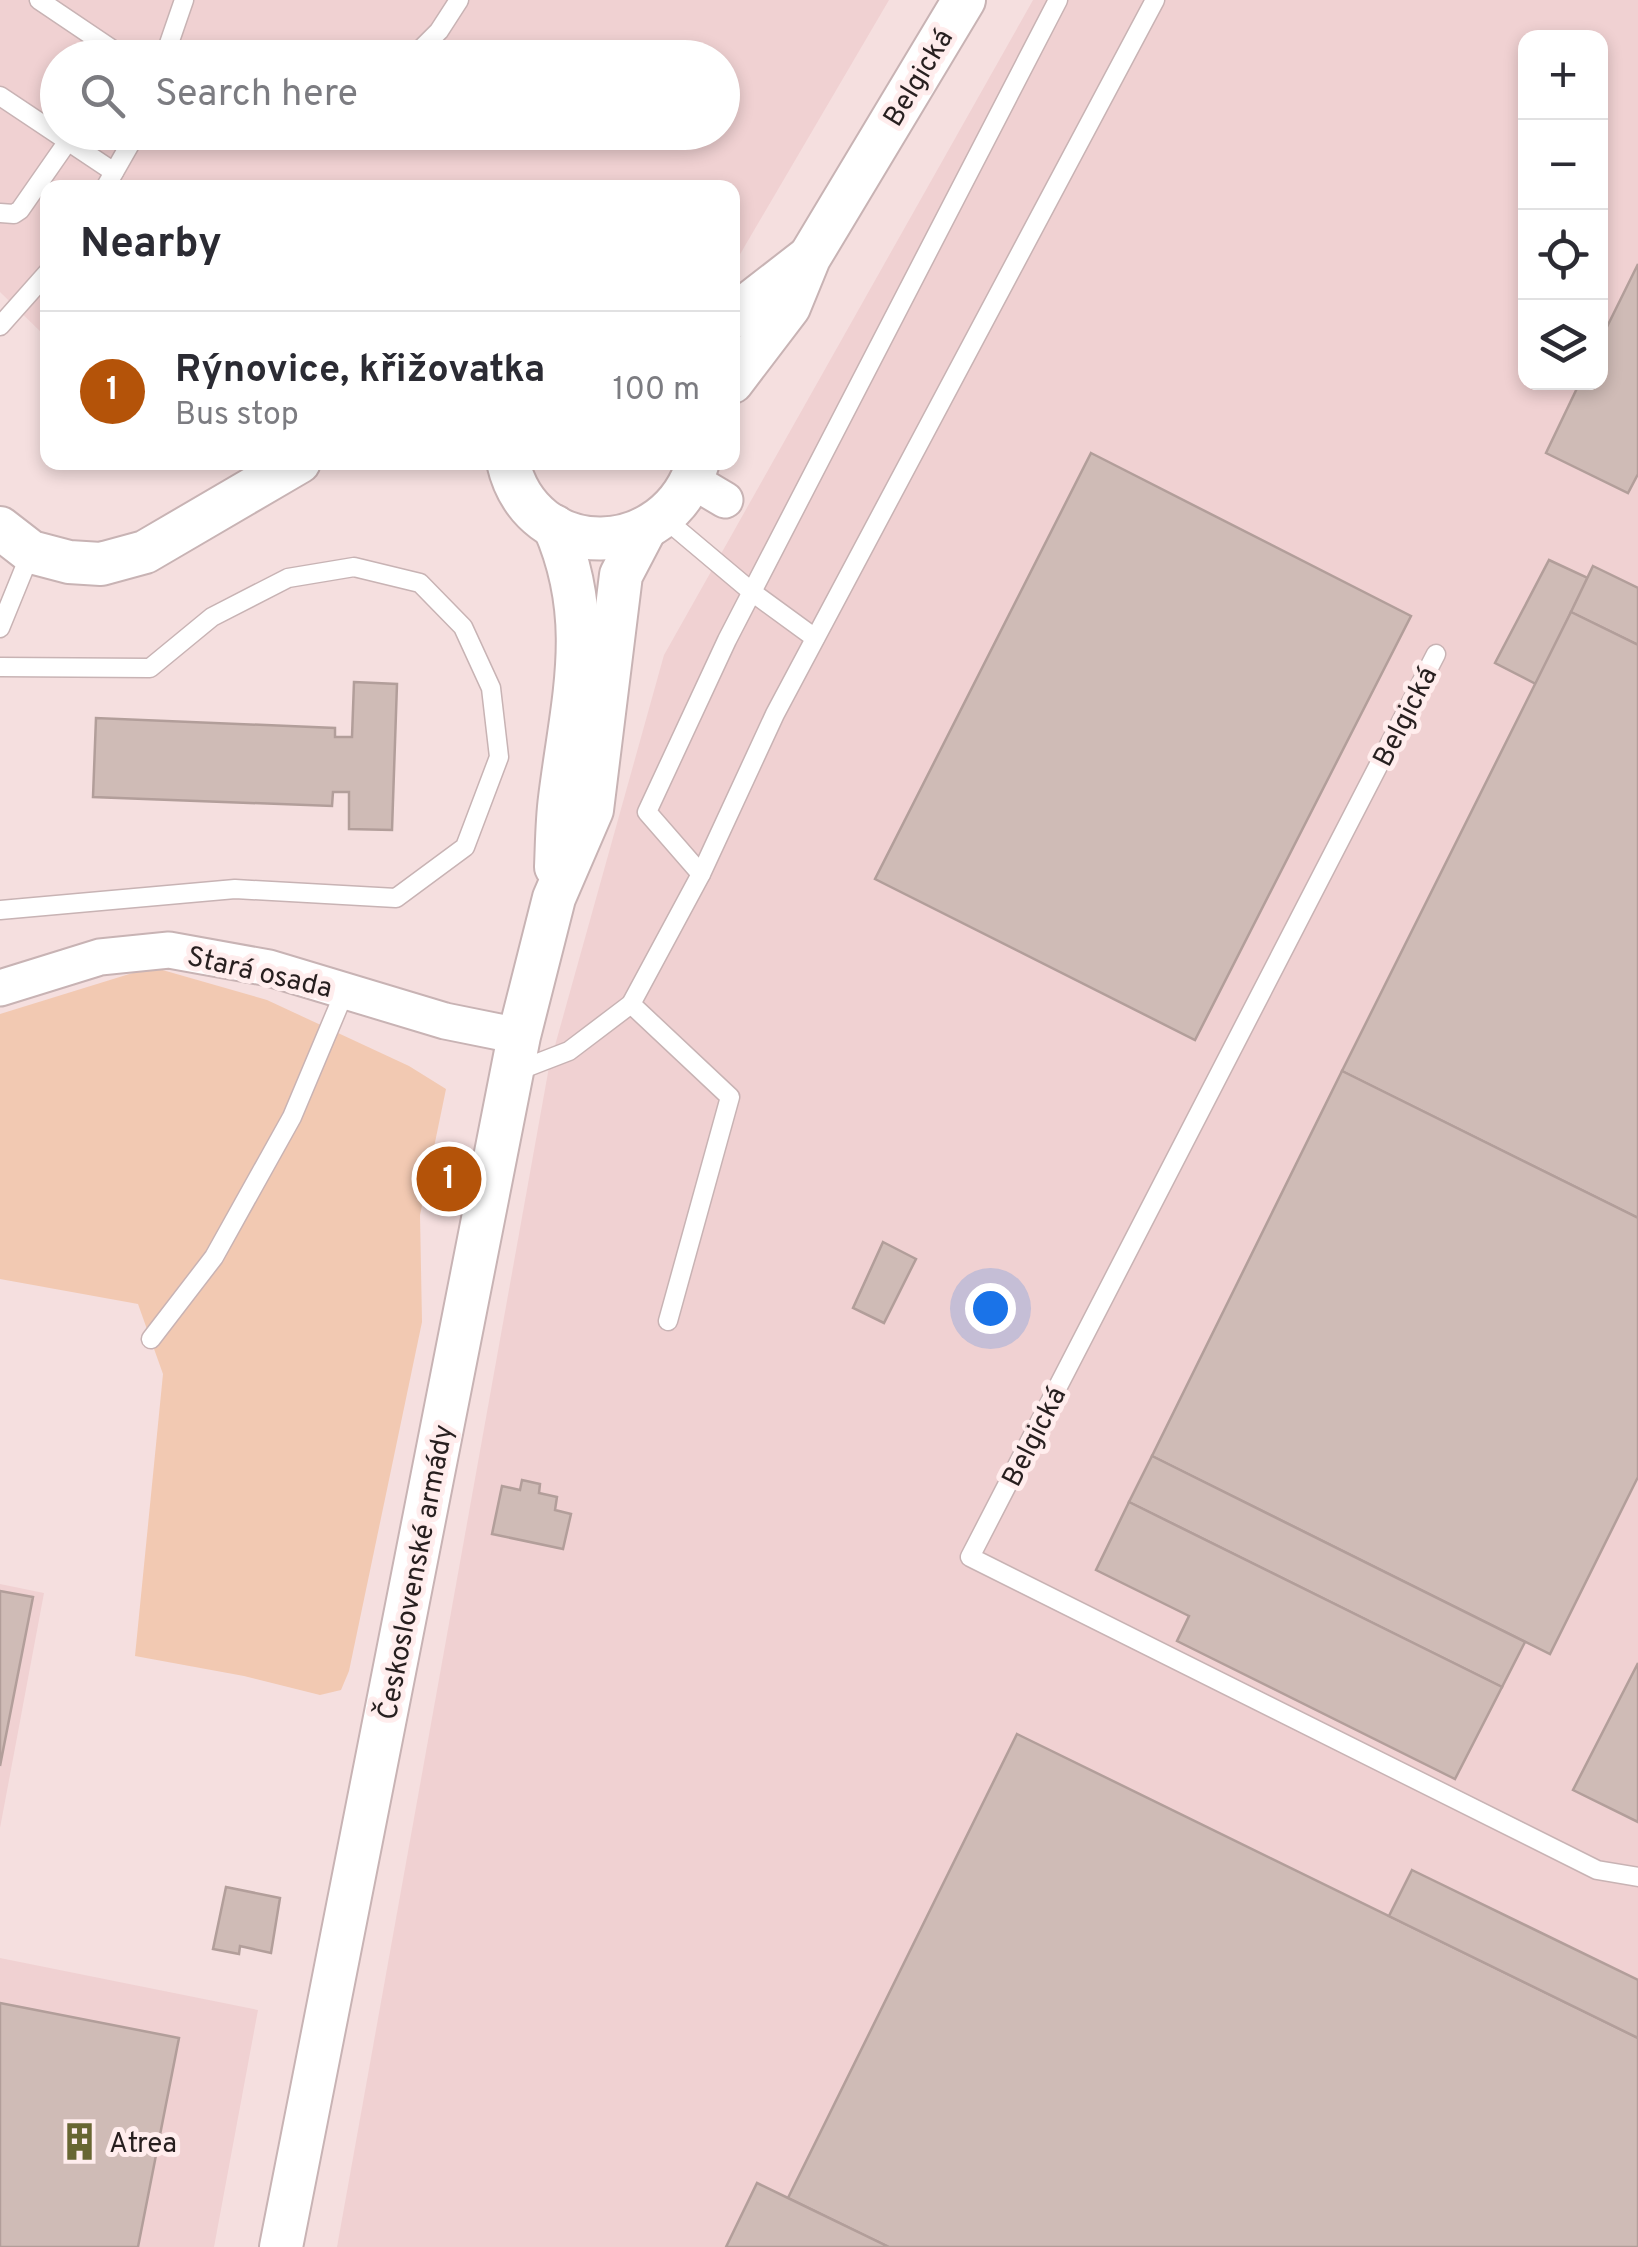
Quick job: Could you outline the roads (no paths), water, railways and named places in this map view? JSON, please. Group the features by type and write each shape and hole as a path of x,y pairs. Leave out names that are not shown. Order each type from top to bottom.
{"street":[{"name":"Belgická","path":"740,372 790,307 809,258 964,0"},
{"name":"Belgická","path":"740,311 809,258"},
{"path":"15,540 68,562 101,564 145,552 285,470"},
{"path":"504,470 536,512 576,536 622,538 654,524"},
{"name":"Československé armády","path":"281,2247 516,1054 554,898 592,810 621,575 654,524 705,481"},
{"name":"Československé armády","path":"554,526 573,578 580,643 560,800 554,898"},
{"name":"Stará osada","path":"0,988 100,957 169,950 269,968 445,1021 516,1054"}],"lane":[{"path":"39,0 99,40"},
{"path":"170,40 184,0"},
{"path":"430,40 459,0"},
{"path":"700,874 647,812 752,592 1058,0"},
{"path":"516,1054 569,1052 631,1004 700,874 775,714 1155,0"},
{"path":"0,96 40,122"},
{"path":"41,180 62,150"},
{"path":"78,150 110,180 127,150"},
{"path":"0,214 20,210 40,181"},
{"path":"0,326 40,281"},
{"path":"654,524 816,638"},
{"path":"0,628 15,540"},
{"path":"0,667 150,668 212,618 288,578 354,568 420,583 463,627 491,688 499,757 465,847 396,898 235,889 0,910"},
{"name":"Belgická","path":"1436,654 970,1557 1597,1870 1638,1877"},
{"path":"151,1339 214,1256 275,1148 292,1117 344,991"},
{"path":"631,1004 730,1097 668,1321"}],"place":[{"name":"Rýnovice, křižovatka","path":"449,1179"},
{"name":"Atrea","path":"79,2142"}]}
